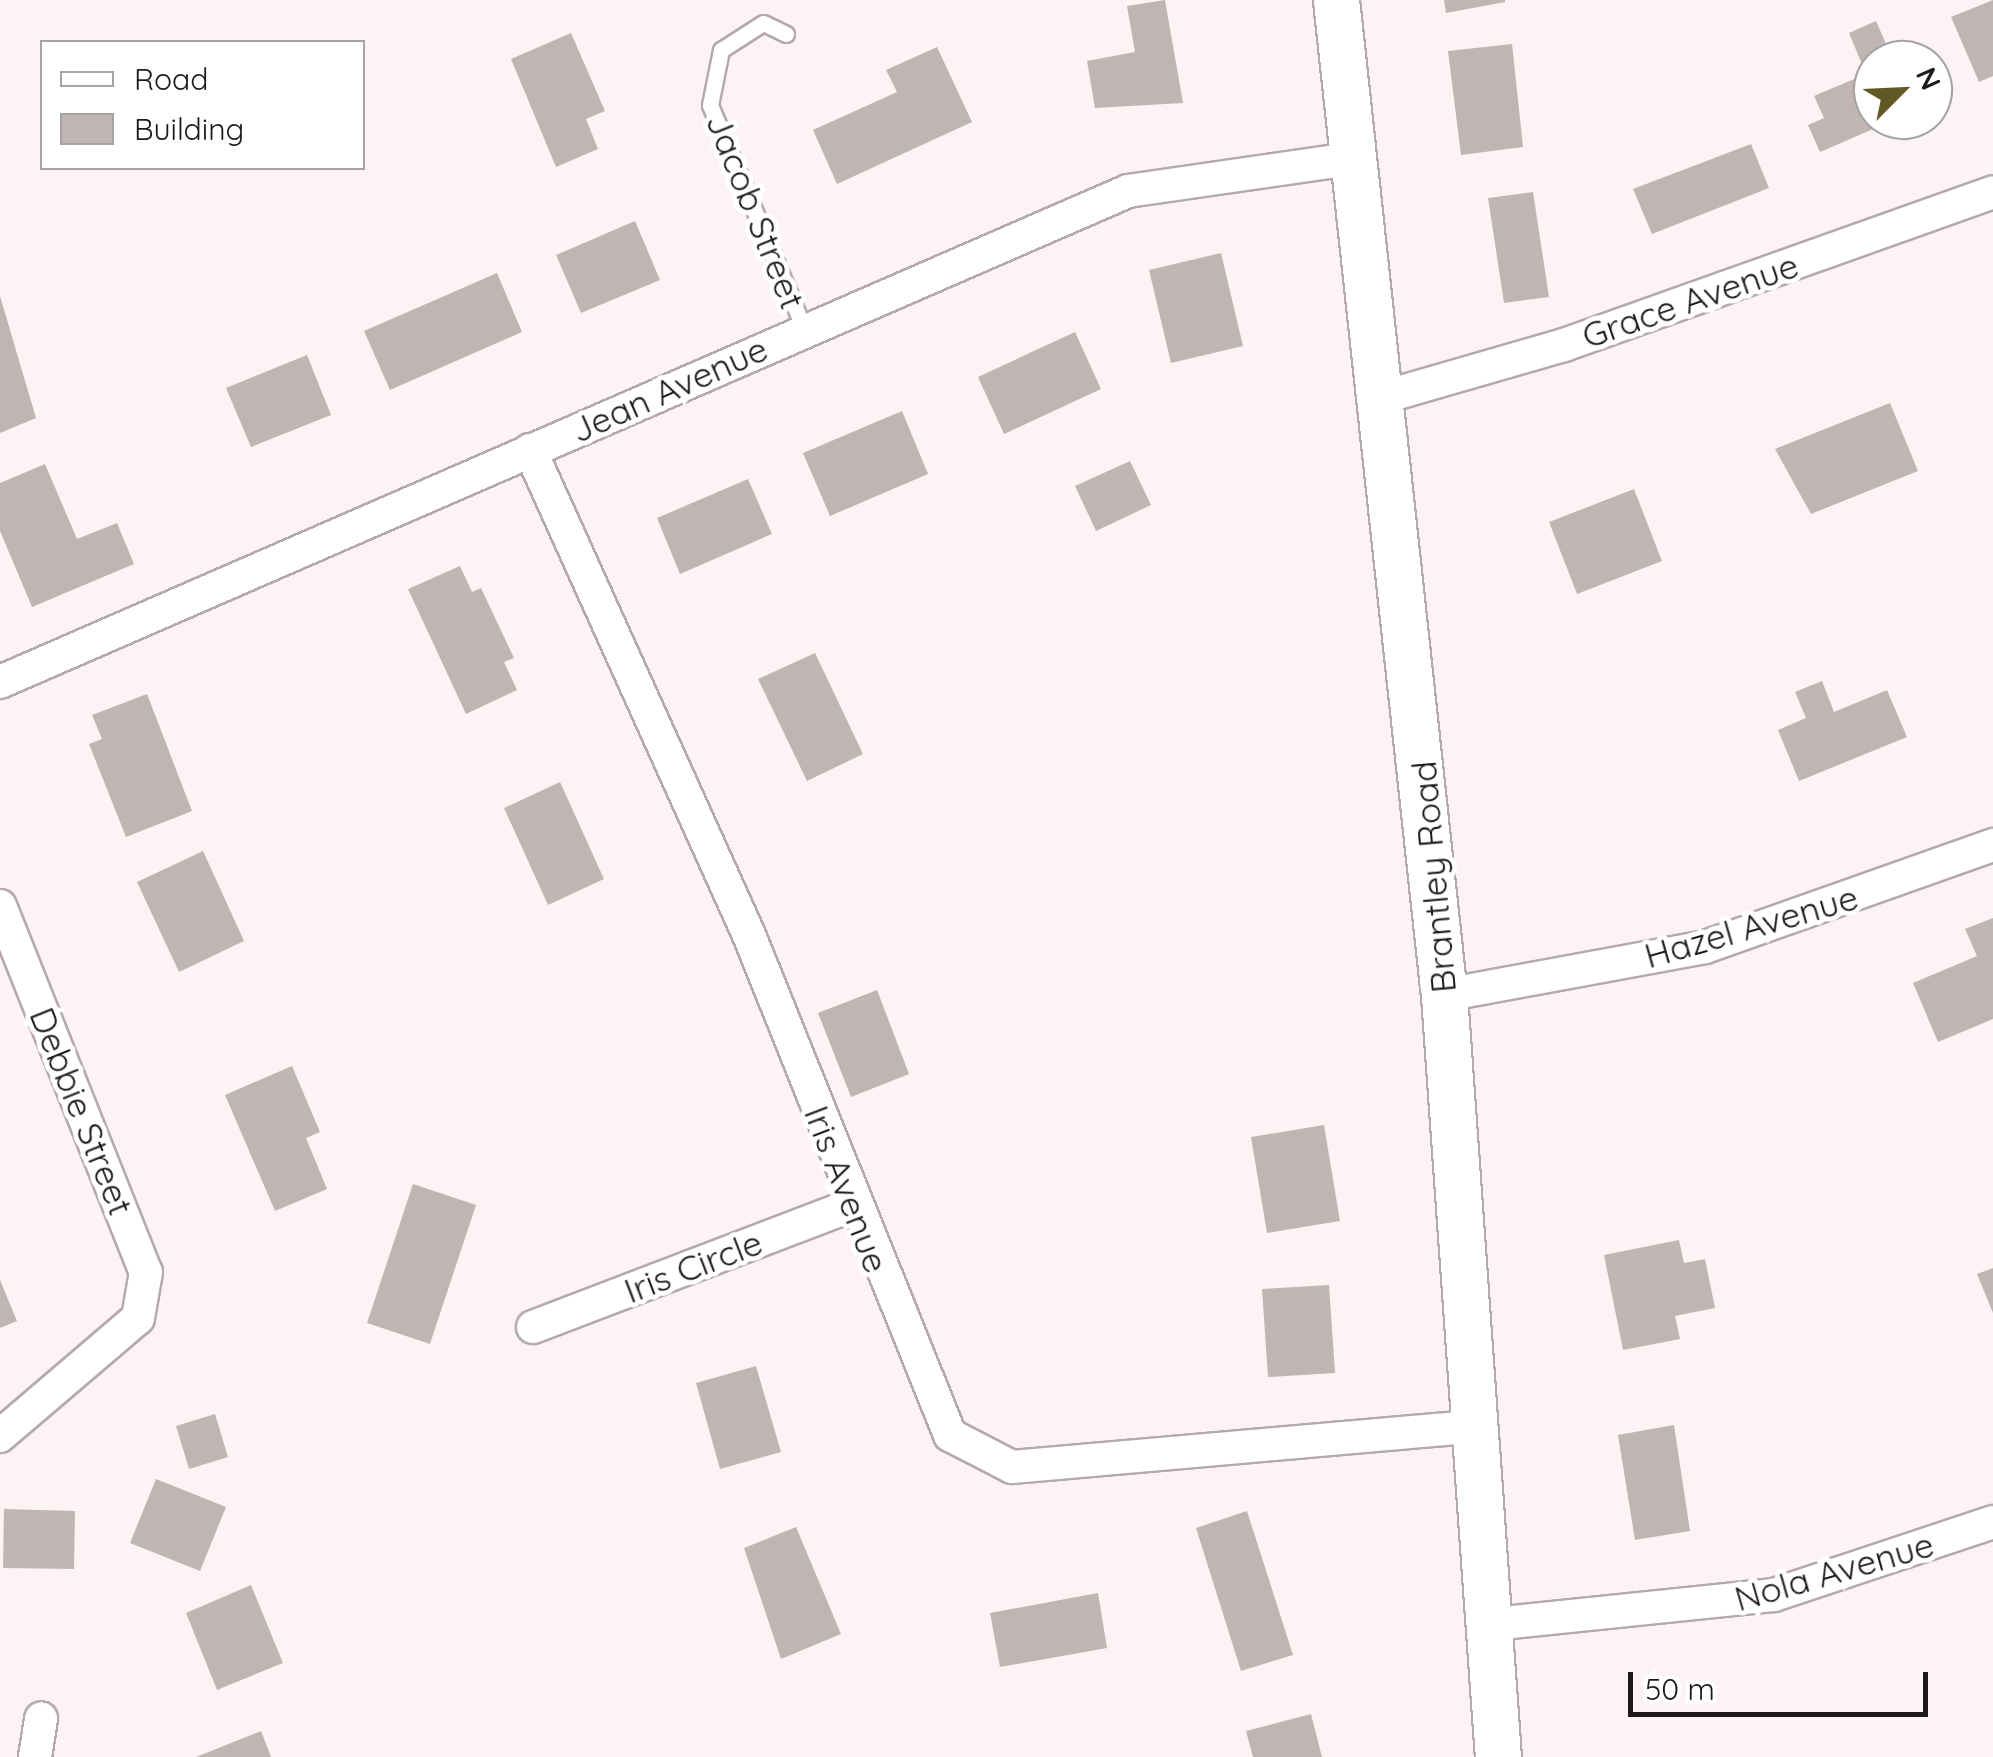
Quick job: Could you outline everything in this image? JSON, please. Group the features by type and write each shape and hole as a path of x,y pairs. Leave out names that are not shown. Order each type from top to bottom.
{"street":[{"name":"Brantley Road","path":"1336,0 1384,397 1444,995 1493,1624 1498,1757"},
{"name":"Jean Avenue","path":"0,682 1128,191 1356,158"},
{"name":"Grace Avenue","path":"1384,397 1564,344 1993,192"},
{"name":"Iris Avenue","path":"530,450 749,935 932,1405 950,1435 987,1459 1012,1467 1103,1463 1478,1426"},
{"name":"Hazel Avenue","path":"1444,995 1705,947 1993,844"},
{"name":"Debbie Street","path":"0,906 146,1272 138,1318 0,1436"},
{"name":"Iris Circle","path":"533,1327 853,1205"},
{"name":"Nola Avenue","path":"1493,1624 1774,1595 1993,1522"},
{"path":"34,1757 41,1718"}],"lane":[{"name":"Jacob Street","path":"786,34 762,23 721,50 710,105 804,329"}],"building":[{"path":"1165,0 1183,103 1095,108 1087,61 1135,52 1127,6"},
{"path":"1444,0 1505,0 1505,2 1446,13"},
{"path":"1993,0 1993,76 1979,82 1951,17"},
{"path":"1876,21 1884,40 1853,43 1849,33"},
{"path":"571,33 605,111 586,119 598,149 556,167 511,59"},
{"path":"1512,44 1523,147 1461,155 1448,51"},
{"path":"937,47 972,122 837,184 813,130 897,92 886,70"},
{"path":"1853,80 1853,138 1820,152 1808,125 1824,118 1814,96"},
{"path":"1751,144 1769,188 1652,234 1633,189"},
{"path":"1533,192 1549,297 1504,303 1488,198"},
{"path":"635,221 660,280 581,313 556,255"},
{"path":"1221,253 1243,346 1171,363 1149,270"},
{"path":"497,273 522,332 390,390 364,331"},
{"path":"0,296 36,418 0,433"},
{"path":"1075,332 1101,389 1004,434 978,377"},
{"path":"307,355 331,415 251,447 226,388"},
{"path":"1890,403 1918,471 1811,514 1775,449"},
{"path":"902,411 928,474 830,516 803,453"},
{"path":"1130,461 1151,505 1096,531 1075,486"},
{"path":"45,464 77,539 117,523 134,564 32,607 0,531 0,483"},
{"path":"748,479 772,534 680,574 657,518"},
{"path":"1634,489 1662,561 1577,594 1549,522"},
{"path":"460,566 472,592 481,588 514,658 504,662 517,690 466,714 408,589"},
{"path":"815,653 863,754 807,781 758,679"},
{"path":"1822,681 1834,712 1887,690 1907,737 1799,781 1778,730 1806,718 1795,692"},
{"path":"147,694 192,811 126,837 89,744 102,739 92,715"},
{"path":"560,782 604,879 548,905 504,808"},
{"path":"203,851 244,941 179,972 137,882"},
{"path":"1993,918 1993,1019 1938,1042 1913,983 1977,956 1965,929"},
{"path":"877,990 909,1074 851,1097 818,1013"},
{"path":"292,1066 320,1132 306,1138 327,1189 275,1211 225,1095"},
{"path":"1324,1125 1340,1221 1267,1233 1251,1137"},
{"path":"413,1184 476,1205 430,1344 367,1323"},
{"path":"1679,1240 1684,1263 1705,1259 1715,1308 1675,1316 1680,1339 1623,1350 1604,1255"},
{"path":"1993,1268 1993,1313 1977,1274"},
{"path":"0,1280 17,1321 0,1328"},
{"path":"1329,1285 1335,1373 1268,1377 1262,1289"},
{"path":"756,1366 781,1452 720,1469 696,1383"},
{"path":"215,1414 228,1457 189,1469 176,1426"},
{"path":"1674,1425 1690,1531 1635,1540 1618,1435"},
{"path":"156,1479 226,1507 200,1571 130,1543"},
{"path":"4,1509 75,1511 74,1569 3,1568"},
{"path":"1247,1511 1293,1655 1241,1671 1196,1528"},
{"path":"796,1527 841,1634 781,1659 744,1548"},
{"path":"251,1585 283,1663 217,1690 186,1613"},
{"path":"1098,1593 1107,1648 1000,1667 990,1613"},
{"path":"1311,1714 1322,1757 1253,1757 1246,1731"},
{"path":"261,1731 271,1757 196,1757"}]}
